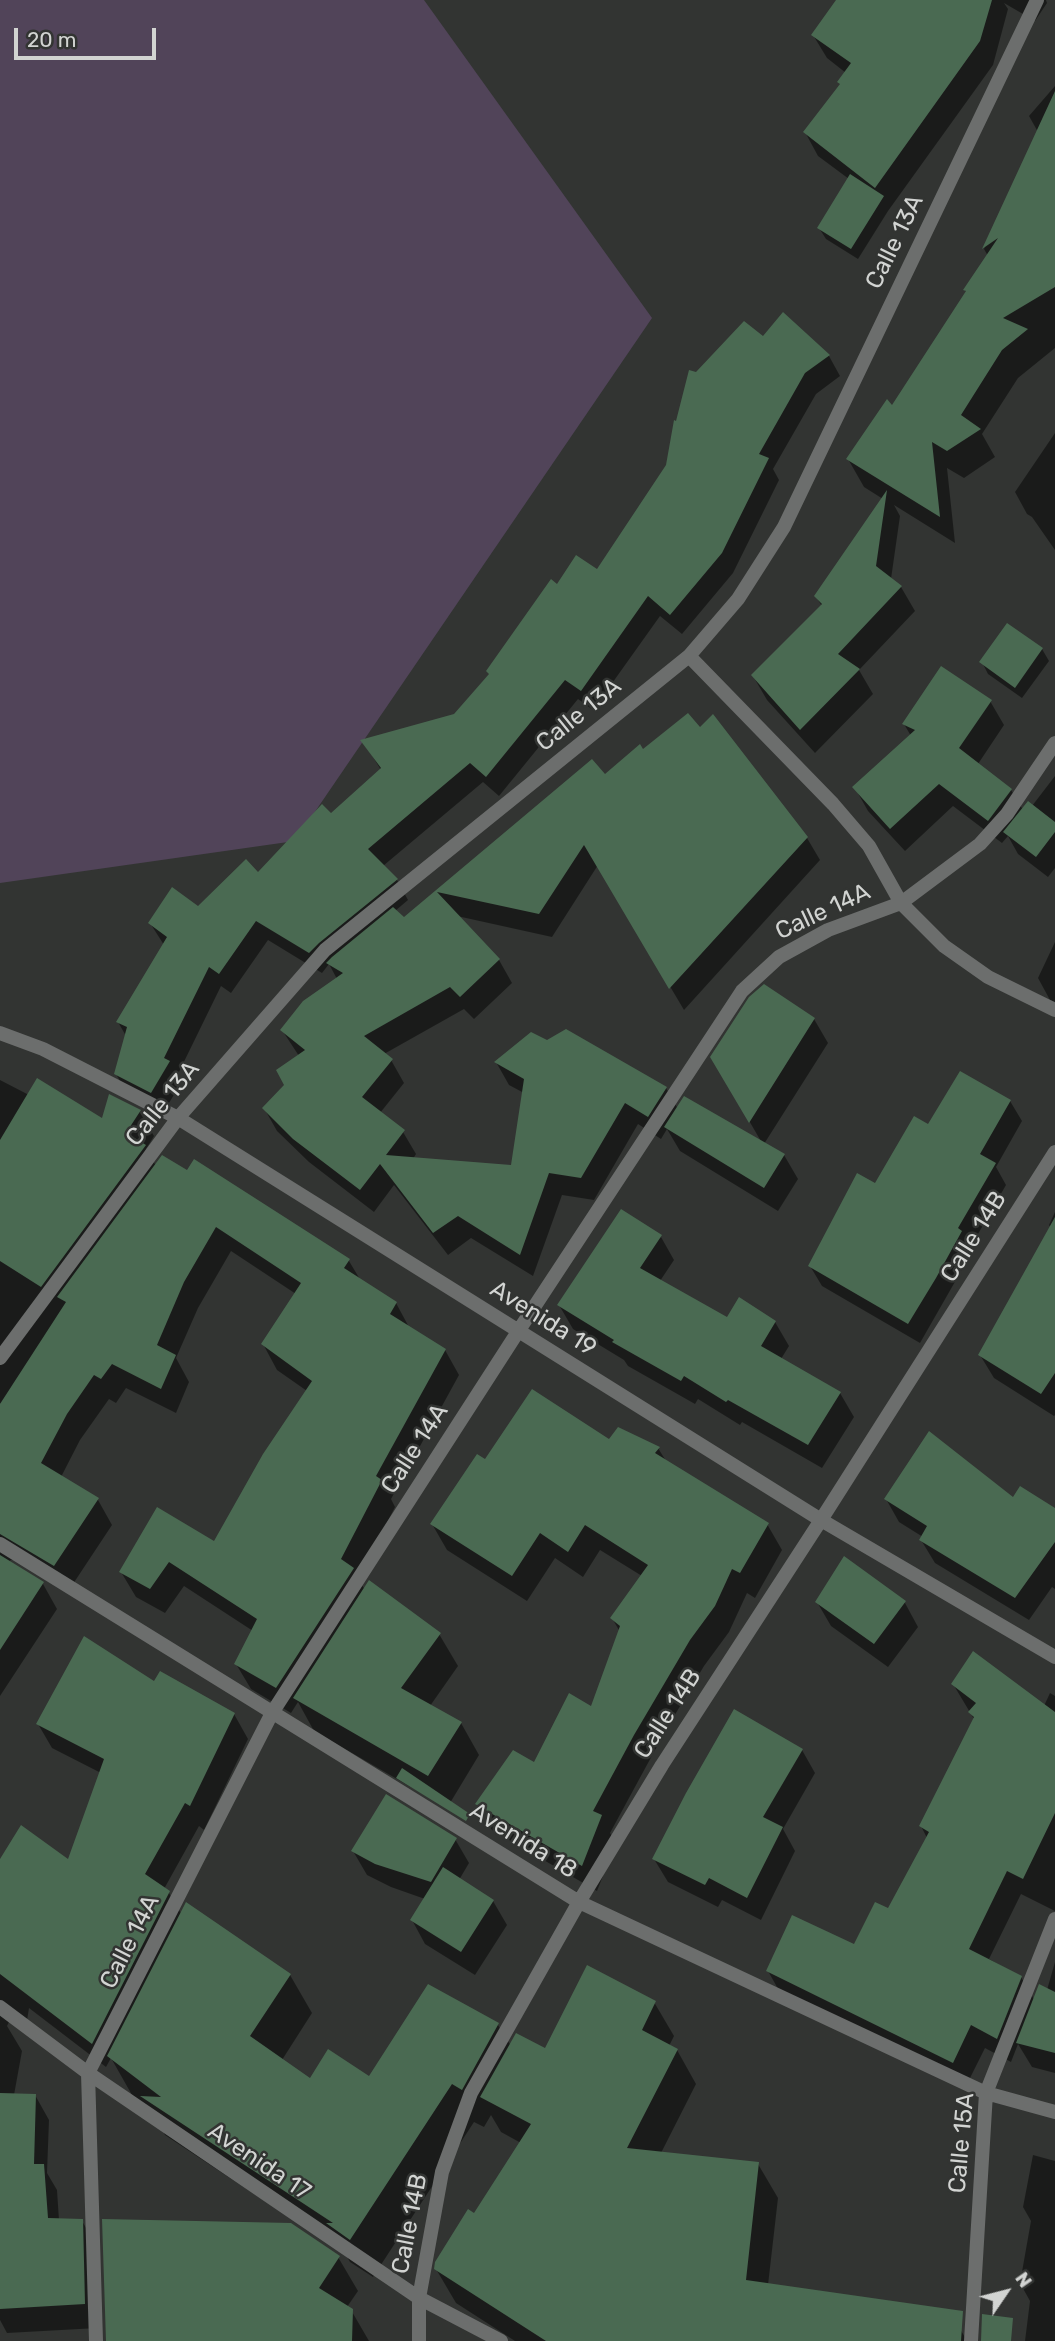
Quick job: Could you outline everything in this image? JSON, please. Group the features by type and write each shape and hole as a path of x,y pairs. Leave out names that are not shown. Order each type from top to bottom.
{"street":[{"name":"Calle 13A","path":"0,1358 178,1118 325,950 689,656 738,599 783,527 1037,0"},
{"path":"689,656 833,803 869,846 901,903 944,946 988,977 1055,1010"},
{"name":"Calle 14A","path":"96,2341 88,2074 272,1713 742,991 779,957 828,930 901,903 980,844 1007,814 1055,743"},
{"name":"Avenida 19","path":"0,1033 43,1049 178,1118 821,1520 1055,1657"},
{"name":"Calle 14B","path":"419,2341 419,2298 442,2172 471,2093 579,1902 662,1765 1055,1152"},
{"name":"Avenida 18","path":"0,1544 579,1902 986,2093 1055,2112"},
{"name":"Calle 15A","path":"971,2341 986,2093 1055,1920"},
{"name":"Avenida 17","path":"0,2007 88,2074 419,2298 501,2341"}],"shaded area":[{"path":"0,0 424,0 652,318 295,841 0,883"}],"building":[{"path":"836,0 992,0 980,41 875,188 803,132 840,84 837,82 851,63 811,35"},
{"path":"1055,91 1055,287 1003,318 1028,329 1002,350 961,415 981,429 947,451 932,442 940,517 846,459 887,399 892,405 998,238 982,249"},
{"path":"850,174 884,196 851,249 817,228"},
{"path":"783,312 830,355 805,373 759,454 769,458 722,553 670,615 648,596 581,691 565,680 486,777 470,763 368,849 398,879 309,953 256,921 219,974 209,967 164,1058 170,1061 151,1093 114,1074 127,1027 116,1022 167,937 148,923 172,887 198,906 246,859 258,872 322,804 331,813 381,768 360,740 454,714 489,674 486,671 551,579 557,584 576,555 597,569 666,465 674,420 676,421 689,370 696,372 744,321 763,336"},
{"path":"887,490 876,566 902,586 838,654 860,669 800,730 751,675 822,604 814,596"},
{"path":"1007,623 1043,648 1015,688 979,662"},
{"path":"941,666 992,700 959,748 1012,789 988,821 939,784 890,829 852,787 915,730 902,724"},
{"path":"688,713 700,727 713,714 808,837 669,989 584,845 539,914 437,892 500,959 460,997 450,987 364,1036 393,1059 362,1097 405,1130 386,1155 511,1165 524,1079 494,1062 531,1032 547,1040 566,1029 667,1087 648,1117 625,1103 581,1178 549,1173 520,1255 458,1216 433,1233 380,1164 360,1190 293,1139 262,1108 284,1085 276,1070 305,1050 280,1030 303,1001 343,973 326,963 332,957 393,907 404,917 592,759 605,774 640,744 643,749"},
{"path":"1028,801 1055,822 1055,832 1036,857 1003,832"},
{"path":"764,984 815,1018 749,1123 710,1057 749,997"},
{"path":"960,1071 1011,1100 980,1154 996,1163 958,1228 962,1231 908,1324 808,1266 857,1173 875,1183 914,1116 928,1124"},
{"path":"37,1078 102,1118 109,1094 141,1110 126,1133 146,1145 41,1287 0,1261 0,1140"},
{"path":"684,1096 785,1154 764,1188 664,1127"},
{"path":"162,1155 187,1170 194,1159 350,1259 344,1268 397,1302 390,1314 446,1349 376,1476 382,1480 341,1559 354,1568 276,1688 234,1664 257,1619 169,1562 150,1589 119,1572 157,1507 214,1541 263,1454 312,1381 261,1344 301,1283 216,1227 184,1282 157,1345 176,1355 161,1389 112,1364 101,1379 94,1375 67,1414 41,1463 99,1498 54,1566 0,1534 0,1404 66,1302 57,1297"},
{"path":"621,1209 662,1235 640,1268 727,1317 739,1297 776,1321 761,1346 841,1392 808,1445 728,1400 726,1402 684,1376 681,1381 612,1342 614,1340 557,1305"},
{"path":"1055,1217 1055,1373 1041,1394 978,1355"},
{"path":"532,1389 609,1439 618,1427 660,1447 655,1453 769,1523 740,1573 732,1569 715,1606 690,1640 634,1735 593,1811 602,1815 582,1866 475,1804 513,1750 534,1762 569,1693 591,1706 620,1626 610,1618 648,1565 585,1525 568,1552 540,1533 512,1576 430,1524 477,1454 485,1459"},
{"path":"929,1431 1013,1497 1020,1486 1055,1508 1055,1542 1015,1598 919,1540 927,1526 884,1499"},
{"path":"0,1555 44,1582 0,1650"},
{"path":"844,1556 906,1601 874,1644 815,1602"},
{"path":"369,1580 441,1633 401,1688 462,1722 428,1776 293,1698"},
{"path":"84,1636 154,1681 160,1671 235,1713 190,1806 185,1803 145,1874 170,1891 92,2044 0,1974 0,1859 21,1825 68,1859 104,1759 36,1724"},
{"path":"973,1651 1055,1712 1055,1813 1023,1879 1007,1871 969,1949 1022,1976 997,2039 971,2025 953,2063 766,1971 792,1915 854,1944 875,1902 888,1908 929,1832 919,1826 974,1717 968,1712 976,1703 951,1684"},
{"path":"734,1709 803,1749 763,1817 783,1827 747,1898 709,1878 705,1885 652,1859"},
{"path":"402,1768 470,1814 466,1821 396,1778"},
{"path":"386,1794 457,1838 431,1882 375,1864 351,1851"},
{"path":"443,1867 494,1900 461,1952 410,1920"},
{"path":"186,1902 291,1974 250,2036 310,2078 328,2049 369,2076 428,1984 499,2023 462,2090 452,2084 350,2240 326,2223 333,2223 140,2096 161,2097 107,2056"},
{"path":"587,1965 656,2001 642,2030 678,2049 627,2148 759,2162 746,2280 963,2311 961,2341 546,2341 434,2269 435,2262 468,2209 474,2213 531,2124 480,2097 516,2033 545,2048"},
{"path":"1039,1984 1055,1992 1055,2053 1016,2043"},
{"path":"0,2093 36,2094 34,2164 44,2164 48,2218 83,2219 85,2304 0,2309"},
{"path":"102,2219 291,2223 340,2256 319,2288 353,2309 352,2341 106,2341"},
{"path":"982,2314 1013,2318 1011,2341 981,2341"}]}
